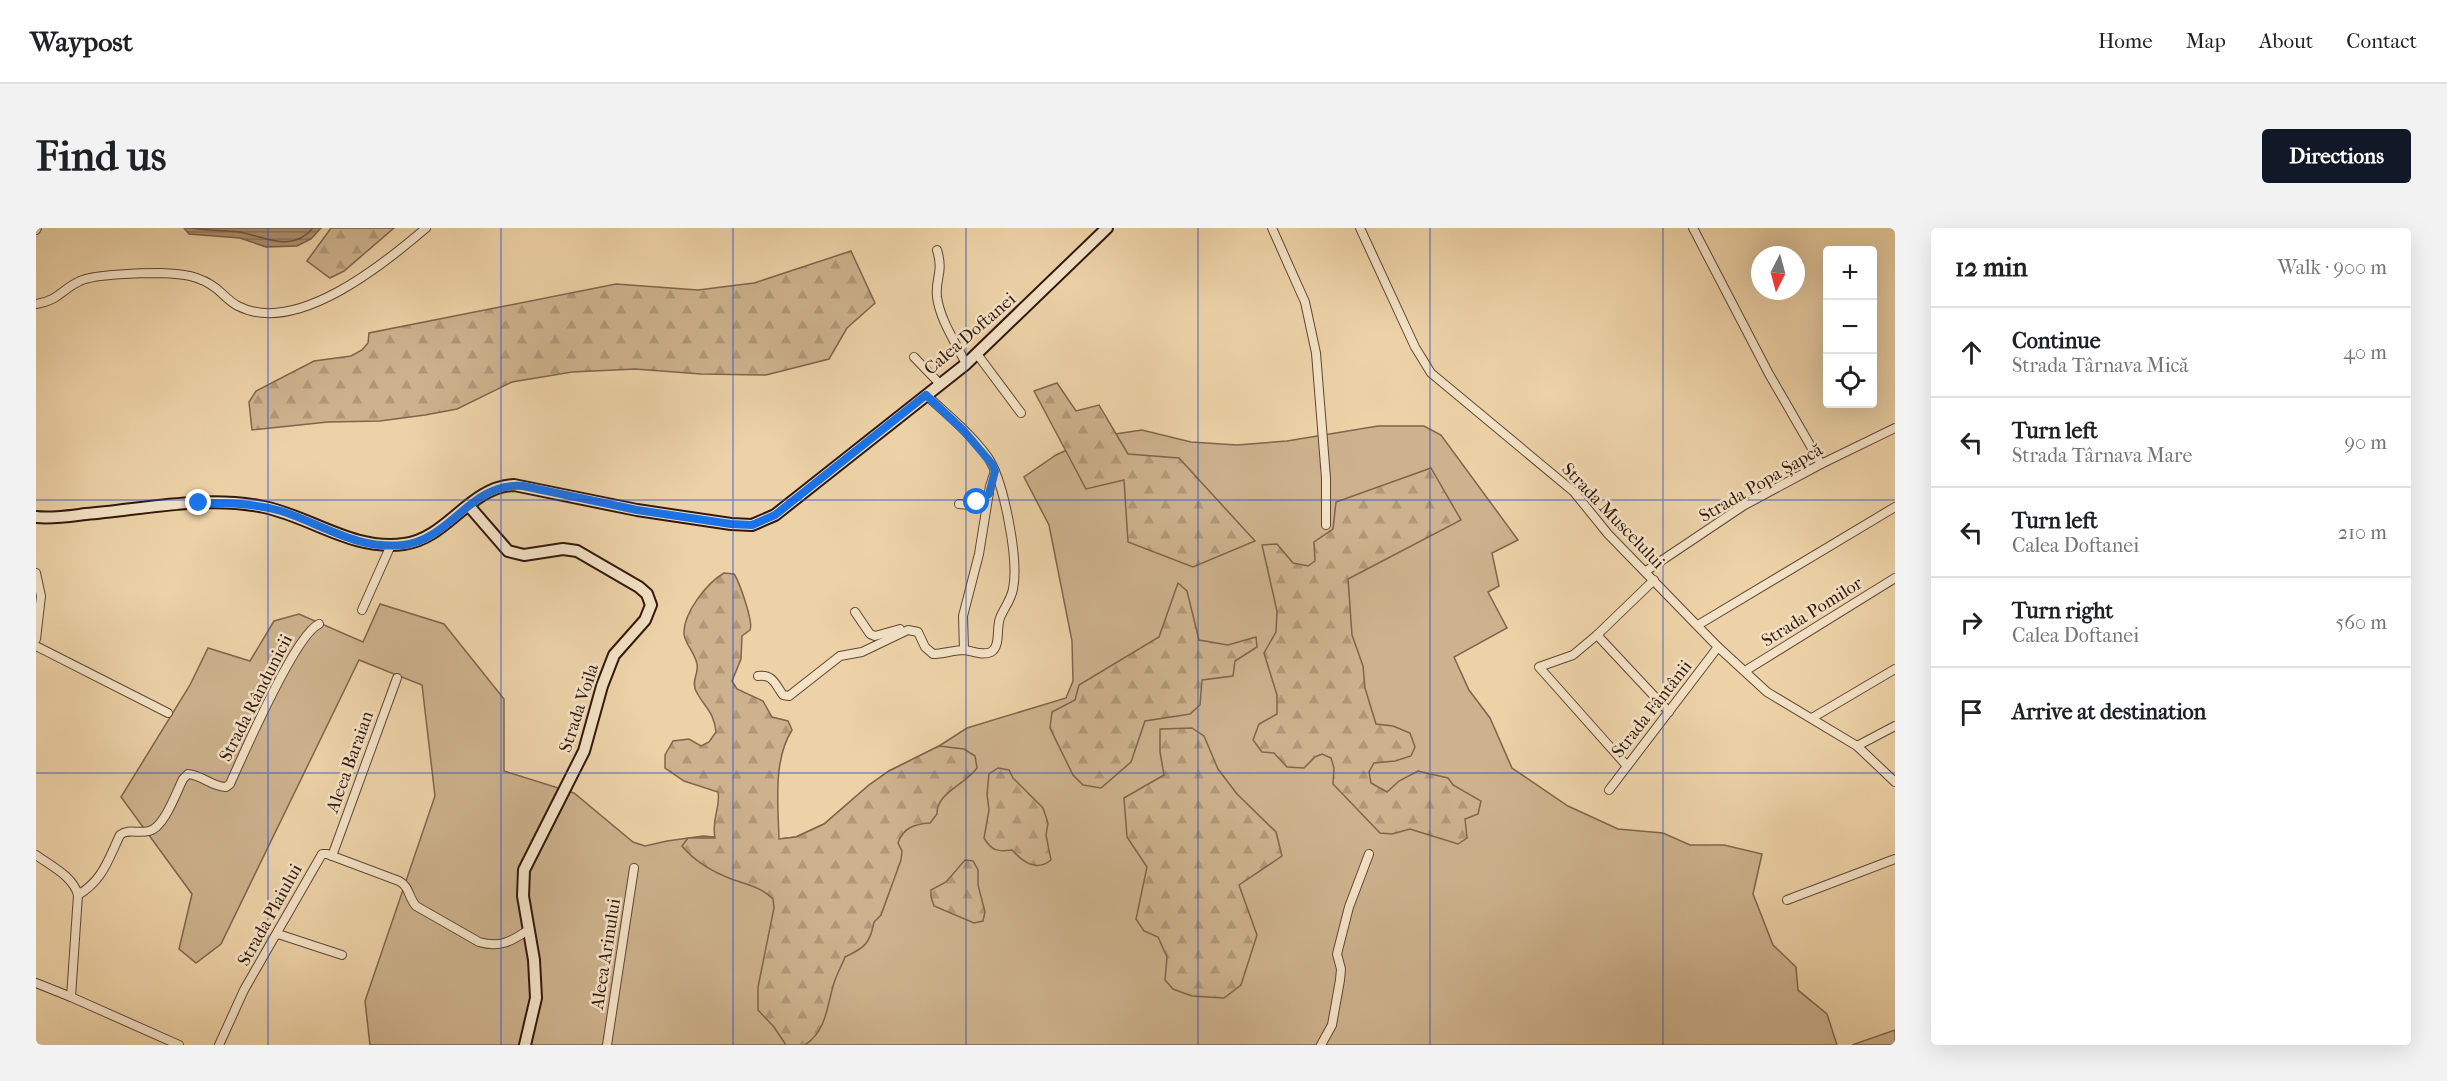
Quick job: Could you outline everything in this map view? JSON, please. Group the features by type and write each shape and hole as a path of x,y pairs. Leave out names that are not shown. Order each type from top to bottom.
{"main road":[{"name":"Calea Doftanei","path":"36,517 199,503 247,504 282,512 352,540 391,545 410,543 428,537 494,489 514,485 637,510 752,525 775,515 966,364 1107,228"},
{"name":"Strada Voila","path":"469,506 508,551 524,555 562,549 577,551 639,587 647,594 651,605 645,620 614,655 606,673 584,751 528,860 522,888 534,960 536,998 525,1045"}],"street":[{"path":"36,304 56,298 86,279 158,273 199,277 237,306 250,310 293,311 332,297 407,245 426,228"},
{"path":"1272,228 1305,302 1316,354 1326,478 1326,525"},
{"name":"Strada Muscelului","path":"1360,228 1415,346 1431,373 1574,492 1608,534 1718,647 1767,692 1857,746 1895,782"},
{"path":"1693,228 1769,374 1821,464"},
{"path":"937,250 941,264 937,283 940,309 966,364"},
{"path":"977,354 1021,413"},
{"path":"914,357 940,384"},
{"path":"855,612 870,634 875,636 898,629 918,632 925,647 933,654 964,650 986,653 997,647 998,623 1013,588 1013,549 1002,491 995,471 980,448 926,395"},
{"name":"Strada Popa Șapcă","path":"1646,571 1743,506 1895,428"},
{"path":"964,650 963,616 979,554 995,471"},
{"path":"959,504 970,506 989,494"},
{"path":"1698,625 1895,507"},
{"path":"362,610 391,545"},
{"path":"36,573 41,596 36,639"},
{"name":"Strada Pomilor","path":"1745,671 1895,578"},
{"path":"1627,766 1539,667 1573,655 1654,580"},
{"name":"Strada Rândunicii","path":"78,896 102,875 120,835 125,831 150,831 159,827 188,774 220,787 226,787 230,783 276,687 306,634 319,624"},
{"path":"758,676 764,675 772,678 783,695 789,696 840,656 862,652 908,630"},
{"path":"1597,635 1669,712"},
{"path":"36,646 168,713"},
{"name":"Strada Fântânii","path":"1609,790 1718,647"},
{"path":"1812,718 1895,669"},
{"name":"Aleea Baraian","path":"332,856 397,678"},
{"path":"1857,746 1895,726"},
{"name":"Strada Plaiului","path":"219,1045 244,990 278,934 320,856 325,853 332,856"},
{"path":"36,855 70,880 78,896 71,996"},
{"path":"1321,1045 1332,1025 1340,980 1341,969 1337,954 1349,907 1369,855"},
{"path":"332,856 399,881 408,887 416,906 479,942 501,945 528,930"},
{"path":"1787,900 1895,859"},
{"name":"Aleea Arinului","path":"607,1045 634,868"},
{"path":"278,934 342,955"},
{"path":"36,983 71,996 179,1045"}],"green space":[{"path":"331,228 394,228 344,271 330,278 307,261"},
{"path":"851,251 875,303 847,328 829,359 766,375 701,374 635,369 572,372 512,382 457,409 425,415 380,421 328,422 252,430 249,402 256,391 314,361 351,356 362,350 368,343 369,333 616,284 698,290 754,283"},
{"path":"1057,383 1076,411 1099,405 1128,454 1179,458 1255,541 1193,567 1128,542 1124,480 1086,489 1034,391"},
{"path":"1378,426 1424,426 1441,435 1518,540 1492,553 1499,586 1488,592 1507,628 1454,657 1469,690 1490,718 1512,768 1568,806 1618,829 1663,833 1690,845 1724,845 1762,854 1753,894 1773,945 1796,967 1798,990 1827,1014 1837,1045 370,1045 365,1001 435,796 422,685 359,660 221,944 196,963 179,949 192,894 121,797 190,685 208,648 250,661 274,621 299,614 363,642 380,604 444,624 504,699 504,771 574,793 633,842 645,846 703,836 762,841 796,837 824,824 889,771 939,746 967,728 1066,698 1073,681 1072,641 1049,525 1024,477 1056,455 1095,437 1142,430 1191,442 1237,445 1287,441"},
{"path":"1431,468 1461,520 1348,579 1352,635 1363,666 1365,688 1376,724 1393,726 1410,733 1415,747 1411,756 1395,761 1374,763 1369,772 1371,783 1387,792 1399,781 1418,771 1448,778 1453,785 1481,801 1478,814 1465,819 1467,838 1458,844 1410,829 1392,834 1380,833 1333,784 1334,768 1331,758 1322,754 1315,757 1304,768 1287,767 1274,753 1262,752 1253,740 1259,724 1277,714 1277,695 1264,653 1276,632 1277,611 1262,545 1277,544 1293,563 1308,566 1315,561 1314,542 1333,529 1336,502"},
{"path":"724,573 734,574 751,626 750,630 742,636 741,659 732,681 737,689 763,701 772,717 788,721 792,730 779,768 779,839 796,837 824,824 889,771 939,746 964,749 975,756 977,768 946,794 930,823 919,824 906,830 900,838 898,843 902,851 901,860 881,915 874,922 865,944 845,957 835,980 822,1024 813,1039 805,1045 786,1045 774,1027 758,1010 758,987 774,908 773,899 760,889 727,877 699,862 682,846 688,838 715,838 714,825 718,792 684,781 665,768 665,755 673,741 689,739 701,746 709,742 716,732 711,714 695,687 697,664 684,634 687,617 697,599"},
{"path":"1178,583 1187,591 1199,640 1228,645 1256,637 1257,647 1235,661 1233,676 1202,680 1200,705 1190,714 1145,721 1131,762 1101,788 1083,785 1073,775 1050,728 1052,712 1075,700 1079,685 1159,637"},
{"path":"1192,728 1204,736 1218,769 1237,794 1276,832 1282,856 1239,885 1257,935 1241,985 1224,998 1192,996 1173,989 1165,980 1167,957 1158,937 1144,931 1136,919 1147,867 1127,837 1124,798 1164,775 1160,752 1160,729"},
{"path":"998,768 1009,770 1013,778 1043,808 1048,823 1046,835 1051,860 1045,864 1030,864 1012,850 999,851 992,848 984,838 989,810 987,794 989,774"},
{"path":"965,860 973,861 978,870 978,885 985,912 983,921 974,923 934,906 931,897 931,890 946,882"},
{"path":"1895,1030 1895,1045 1852,1045"}],"water":[{"path":"184,228 321,228 311,239 297,246 266,247 240,238 189,234"}],"route":[{"path":"199,503 247,504 271,508 352,540 391,545 403,545 428,537 481,496 500,487 514,485 637,510 731,524 759,524 775,515 926,395 964,431 992,464 995,471 989,494 977,502"}]}
